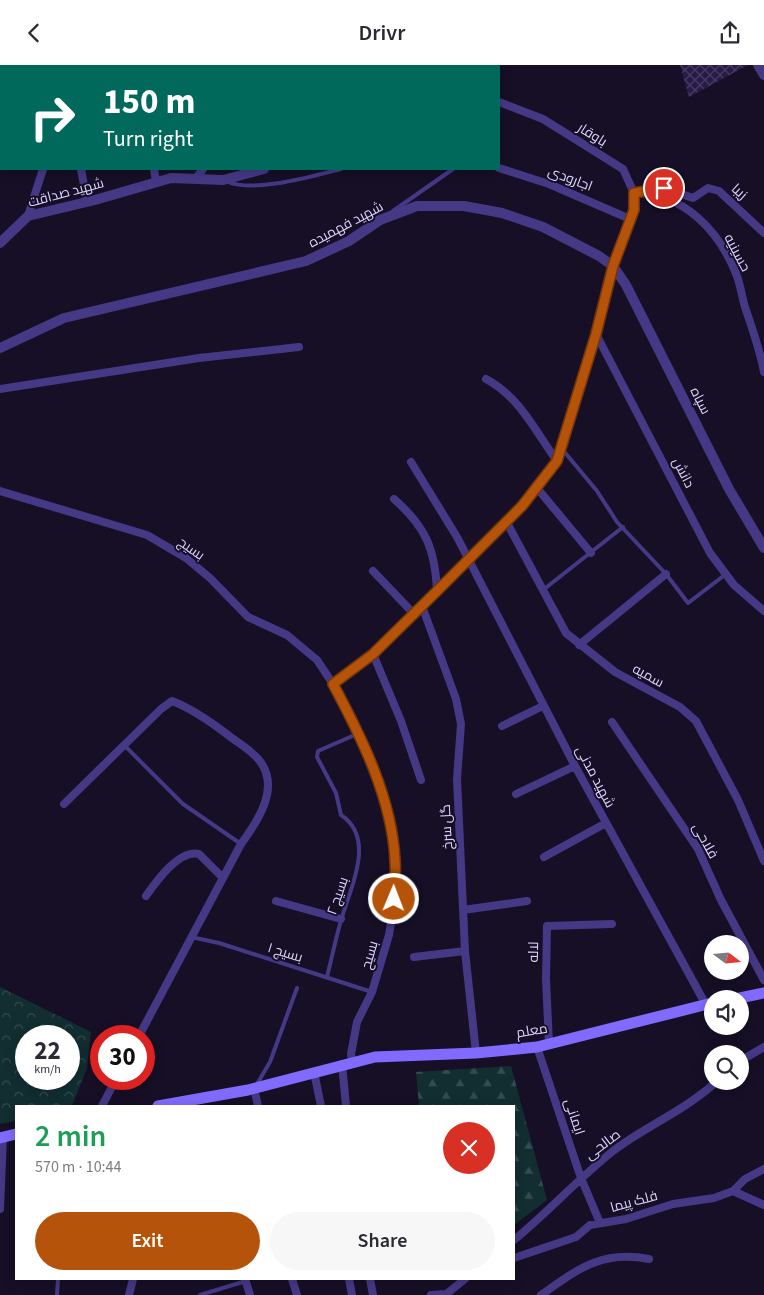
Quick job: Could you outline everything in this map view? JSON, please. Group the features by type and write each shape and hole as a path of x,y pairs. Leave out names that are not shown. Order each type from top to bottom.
{"main road":[{"path":"749,996 764,993"},
{"name":"معلم","path":"171,1105 254,1088 347,1063 400,1055 476,1053 537,1047 704,1005"},
{"path":"2,1137 15,1134"}],"street":[{"path":"758,65 764,75"},
{"name":"باوقار","path":"500,102 542,119 623,169 634,193"},
{"name":"اجارودی","path":"500,168 549,184 630,219"},
{"path":"28,216 43,170"},
{"path":"81,170 86,202"},
{"path":"154,170 156,182"},
{"path":"196,178 202,170"},
{"name":"شهید صداقت","path":"0,243 28,216 86,202 172,177 223,179 260,170"},
{"name":"زیبا","path":"634,193 664,188 693,198 708,189 719,191 764,233"},
{"path":"333,684 373,654 414,614 537,488 557,461 596,334 613,266 634,210 634,193"},
{"name":"حسینیه","path":"634,193 649,193 674,200 699,217 717,239 737,277 745,309 759,346 764,372"},
{"name":"شهید فهمیده","path":"0,348 64,318 306,261 349,241 380,220 417,206 464,206 502,213 543,227 599,256 613,266"},
{"name":"سپاه","path":"613,266 626,285 729,489 764,547"},
{"name":"دانش","path":"596,334 710,553 734,585 764,611"},
{"path":"0,389 199,358 299,347"},
{"path":"486,379 499,386 522,408 537,434 557,461"},
{"name":"شهید مدنی","path":"411,462 468,559 575,766 704,995"},
{"path":"537,488 591,553"},
{"name":"بسیج","path":"0,491 147,535 186,558 210,578 248,617 287,635 317,660 333,684"},
{"path":"394,499 411,514 423,530 436,565 437,591"},
{"name":"سمیه","path":"506,521 566,633 578,645 615,672 680,707 696,721 738,800 764,861"},
{"path":"373,571 414,614"},
{"path":"578,645 666,573"},
{"name":"گل سرخ","path":"422,606 456,699 461,724 457,779 465,951 476,1053"},
{"path":"373,654 401,721 421,781"},
{"name":"بسیح","path":"333,684 372,765 387,812 395,859 394,899 389,935 372,992 357,1022 351,1054 347,1063 346,1105"},
{"path":"64,804 161,709 172,701 186,706 247,749 260,761 268,791 259,819 241,844 144,1025"},
{"path":"502,725 543,706"},
{"name":"فلاحی","path":"612,722 698,849 720,900 764,980"},
{"path":"516,794 575,766"},
{"path":"544,857 606,823"},
{"path":"146,896 165,870 190,853 199,854 223,878"},
{"path":"276,901 341,919"},
{"path":"464,910 527,901"},
{"name":"لاله","path":"549,1044 546,979 547,927 612,924"},
{"path":"414,957 465,951"},
{"name":"ایمانی","path":"537,1047 581,1177 600,1223"},
{"path":"749,1056 764,1047"},
{"path":"314,1071 321,1105"},
{"path":"254,1088 258,1105"},
{"path":"103,1105 110,1090"},
{"name":"صالحی","path":"515,1240 568,1193 581,1177 614,1150 688,1104 706,1090"},
{"path":"0,1209 2,1137"},
{"path":"764,1169 745,1179 732,1191 764,1205"},
{"name":"فلک پیما","path":"515,1258 576,1237 590,1225 626,1219 673,1204 714,1198 732,1191"},
{"path":"541,1295 585,1266 610,1257 632,1256 648,1259"},
{"path":"129,1295 133,1280"},
{"path":"245,1280 250,1295"},
{"path":"292,1280 296,1295"},
{"path":"349,1280 352,1295"},
{"path":"370,1280 373,1295"},
{"path":"431,1295 445,1294 465,1280"}],"lane":[{"path":"223,179 236,185 286,182 337,170"},
{"path":"380,220 452,170"},
{"path":"562,449 622,527 666,573 688,603 726,574"},
{"path":"543,590 622,527"},
{"name":"بسیج ۲","path":"327,977 341,919 359,864 356,835 351,822 341,815 336,793 317,757 318,751 358,734"},
{"path":"125,746 183,804 241,844"},
{"name":"بسیج ۱","path":"191,937 372,992"},
{"path":"254,1088 270,1062 297,987"},
{"path":"57,1295 58,1280"},
{"path":"200,1295 245,1280"}],"green space":[{"path":"0,987 77,1025 15,1025 15,1090 78,1090 72,1105 15,1105 15,1121 0,1124"},
{"path":"80,1027 90,1032 87,1068 80,1086"},
{"path":"511,1066 547,1200 515,1224 515,1105 419,1105 416,1072"}],"building":[{"path":"680,65 748,65 689,97"}],"route":[{"path":"394,899 395,859 387,812 372,765 351,717 333,684 373,654 437,591 522,506 557,461 596,334 602,302 613,266 634,210 634,193 664,188"}]}
